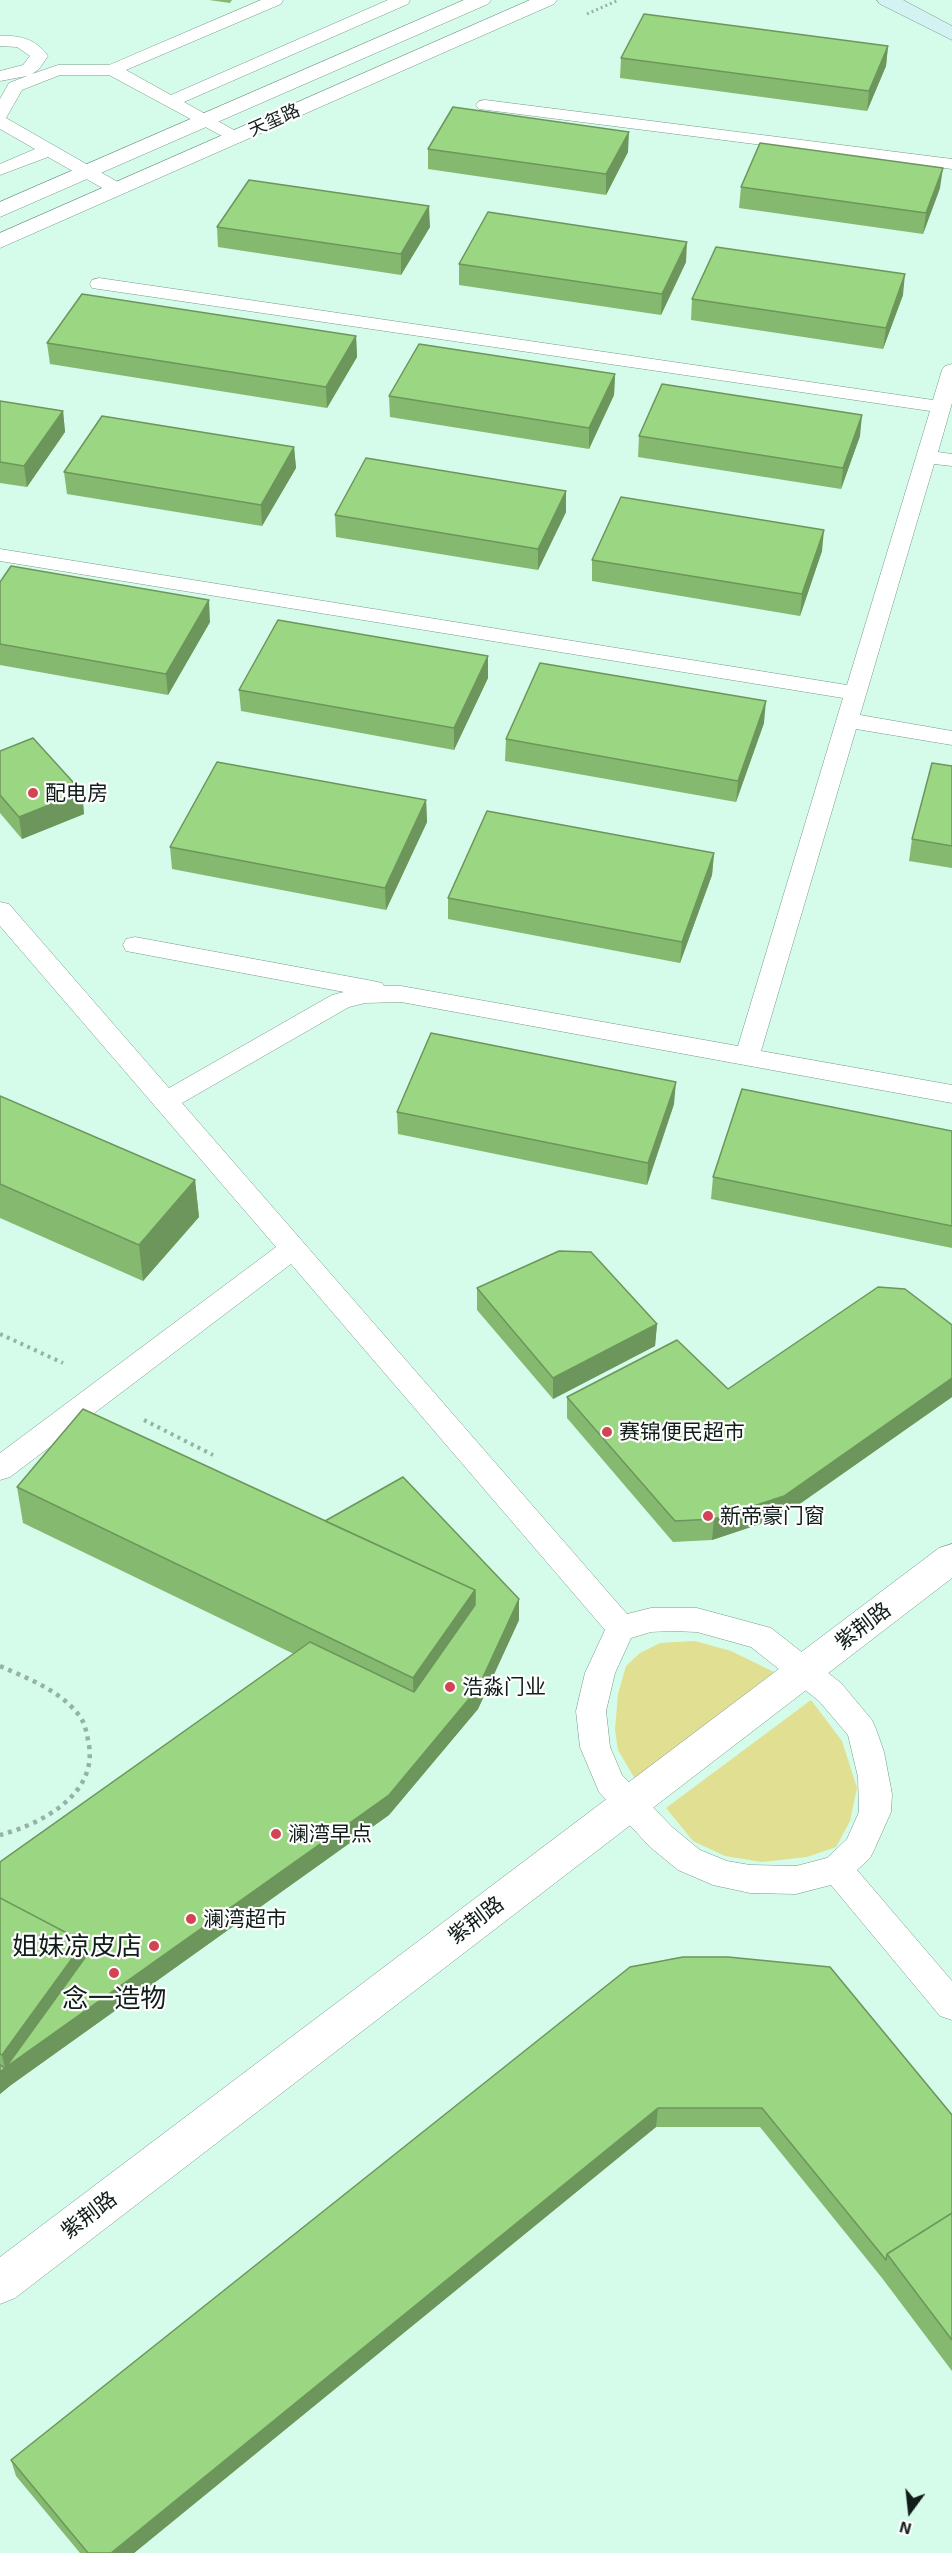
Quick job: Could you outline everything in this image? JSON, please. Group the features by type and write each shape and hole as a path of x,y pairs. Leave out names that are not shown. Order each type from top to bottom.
{"street":[{"name":"天玺路","path":"0,210 481,0"},
{"name":"天玺路","path":"0,241 547,0"},
{"path":"887,0 952,34"},
{"name":"紫荆路","path":"0,2283 952,1558"}],"lane":[{"path":"0,76 30,75 58,70 112,70 275,0"},
{"path":"170,102 402,0"},
{"path":"0,41 20,42 36,50 39,56 30,75 15,87 0,115"},
{"path":"112,70 235,138"},
{"path":"485,105 952,164"},
{"path":"0,122 117,189"},
{"path":"0,170 49,150"},
{"path":"99,284 941,407"},
{"path":"747,1057 952,370"},
{"path":"926,457 952,460"},
{"path":"0,555 855,693"},
{"path":"847,720 952,738"},
{"path":"0,910 621,1629"},
{"path":"135,945 952,1094"},
{"path":"166,1101 341,1001 365,995 401,994"},
{"path":"0,1469 293,1249"},
{"path":"651,1620 697,1620 760,1637 804,1670 830,1692 861,1729 874,1777 875,1812 859,1848 837,1869 796,1880 750,1879 724,1875 689,1860 661,1837 609,1783 594,1747 591,1711 600,1673 621,1629 651,1620"},
{"path":"837,1869 952,2005"}],"path":[{"path":"0,1334 103,1390 213,1455"},
{"path":"0,1666 58,1694 82,1719 92,1748 86,1774 70,1799 44,1820 14,1833 0,1836"}],"shaded area":[{"path":"695,1641 731,1651 774,1672 635,1779 618,1750 615,1730 618,1694 626,1666 640,1653 660,1643"},
{"path":"811,1700 842,1741 857,1788 850,1821 836,1847 807,1857 762,1862 725,1856 693,1841 666,1808"}],"building":[{"path":"644,14 888,46 869,91 621,58"},
{"path":"453,107 629,132 606,174 428,149"},
{"path":"760,143 943,168 926,213 741,187"},
{"path":"249,180 429,206 401,254 217,227"},
{"path":"488,212 687,242 662,294 459,264"},
{"path":"716,247 905,274 886,328 692,299"},
{"path":"82,294 356,336 326,387 47,343"},
{"path":"419,344 615,374 589,428 389,396"},
{"path":"662,384 862,415 843,468 639,436"},
{"path":"0,401 63,411 24,466 0,462"},
{"path":"102,416 294,447 261,505 64,472"},
{"path":"366,458 566,491 538,549 335,515"},
{"path":"621,497 824,530 802,594 592,560"},
{"path":"11,566 209,600 166,674 0,644 0,582"},
{"path":"278,620 488,656 454,728 239,690"},
{"path":"540,663 766,701 738,781 506,739"},
{"path":"33,738 82,792 19,817 0,795 0,751"},
{"path":"217,762 426,800 385,888 170,847"},
{"path":"932,763 952,766 952,846 912,839"},
{"path":"487,811 714,853 682,942 448,898"},
{"path":"431,1033 676,1082 648,1163 397,1112"},
{"path":"742,1089 952,1131 952,1226 713,1177"},
{"path":"0,1096 195,1180 139,1245 0,1184"},
{"path":"559,1251 591,1252 657,1324 553,1378 477,1288"},
{"path":"878,1287 905,1289 952,1325 952,1378 784,1496 714,1519 675,1521 567,1397 677,1340 728,1389"},
{"path":"83,1409 475,1590 413,1678 17,1487"},
{"path":"403,1477 519,1599 478,1688 389,1795 6,2067 87,1955 84,1942 0,1898 0,1862 310,1642 414,1692 475,1605 475,1590 325,1521"},
{"path":"0,1898 84,1942 2,2055 0,2054"},
{"path":"683,1957 728,1957 830,1967 952,2115 952,2213 887,2254 886,2260 762,2108 658,2108 111,2553 88,2553 11,2460 630,1967"},
{"path":"952,2213 952,2340 887,2254"}],"place":[{"name":"配电房","path":"33,793"},
{"name":"赛锦便民超市","path":"607,1432"},
{"name":"新帝豪门窗","path":"708,1516"},
{"name":"浩淼门业","path":"450,1687"},
{"name":"澜湾早点","path":"276,1834"},
{"name":"澜湾超市","path":"191,1919"},
{"name":"姐妹凉皮店","path":"154,1946"},
{"name":"念一造物","path":"114,1973"}]}
